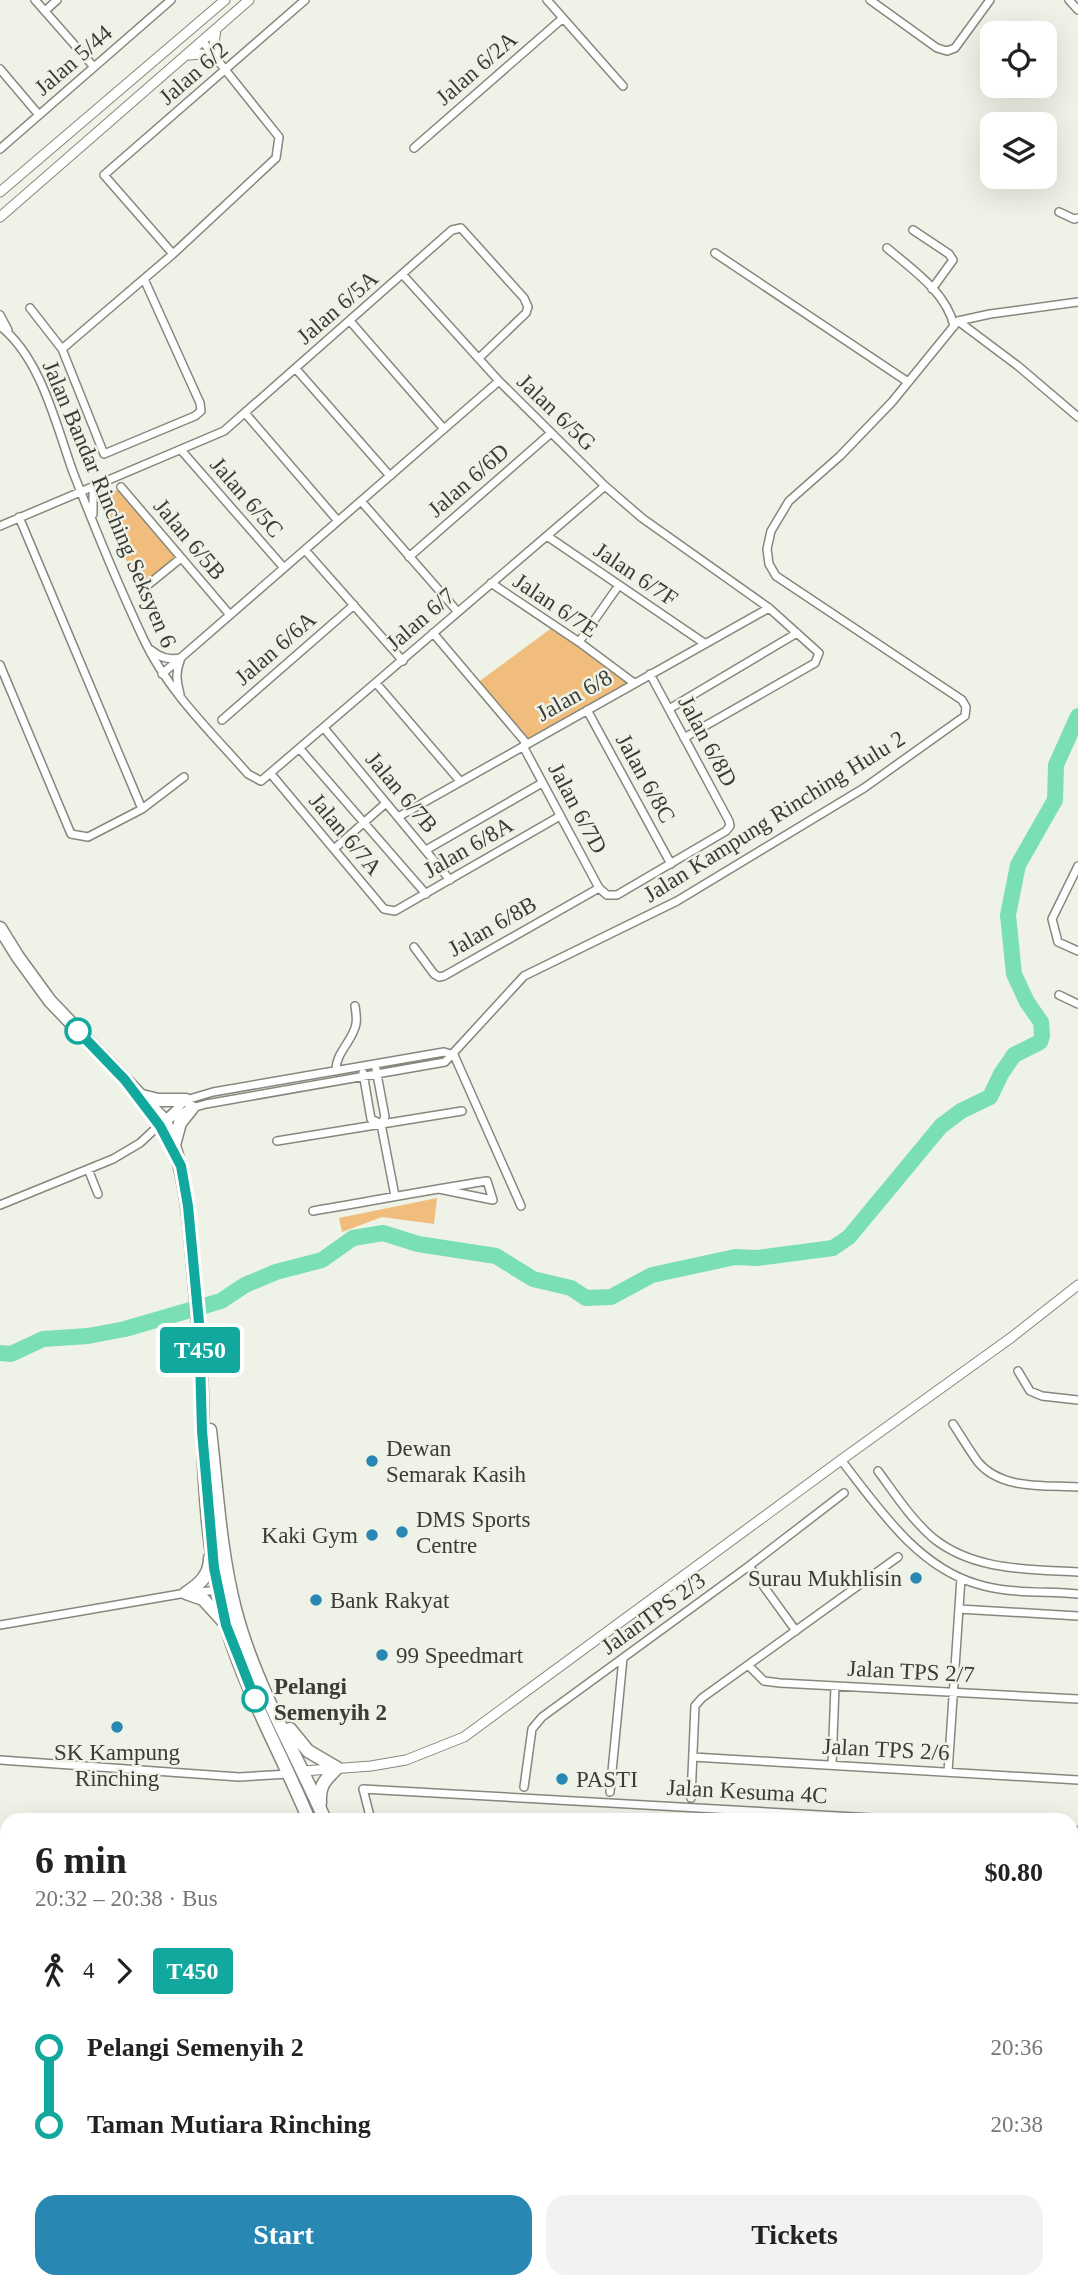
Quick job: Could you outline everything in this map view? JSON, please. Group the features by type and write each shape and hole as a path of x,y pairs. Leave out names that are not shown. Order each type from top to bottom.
{"main road":[{"path":"0,928 50,1001 141,1096 162,1124 174,1145 181,1166 188,1206 199,1323 202,1431 211,1542 210,1568 200,1584 186,1593"},
{"path":"125,1080 162,1124 181,1166"},
{"path":"141,1096 189,1104 180,1122 174,1145"},
{"path":"201,1367 226,1566 226,1625 245,1676 306,1813"},
{"path":"211,1542 224,1589 323,1813"},
{"path":"186,1593 203,1599 226,1625"},
{"path":"272,1703 301,1745 337,1768 323,1781 320,1789 323,1813"}],"street":[{"path":"35,0 94,67"},
{"path":"45,11 57,0"},
{"name":"Jalan 5/44","path":"0,149 171,0"},
{"path":"0,192 225,0"},
{"path":"1,215 249,0"},
{"name":"Jalan 6/2","path":"173,254 104,175 305,0"},
{"path":"547,0 623,86"},
{"path":"870,0 937,48 947,51 954,48 990,0"},
{"path":"1069,0 1078,10"},
{"path":"62,349 173,254 276,158 279,138 203,42 208,16"},
{"name":"Jalan 6/2A","path":"414,148 563,18"},
{"path":"215,57 216,29"},
{"path":"176,43 203,42"},
{"path":"187,55 215,57"},
{"path":"0,69 39,115"},
{"path":"0,182 21,175"},
{"path":"1059,212 1074,219 1078,218"},
{"name":"Jalan 6/5A","path":"0,526 224,431 452,230 461,228 524,298 528,307 526,313 479,358"},
{"path":"913,230 949,254 953,260 932,289"},
{"path":"887,248 932,289 956,323 1018,366 1078,417"},
{"path":"715,253 908,382"},
{"path":"403,275 499,381"},
{"path":"30,308 62,349 104,454 195,416 201,411 200,403 144,279"},
{"path":"956,323 990,314 1078,302"},
{"name":"Jalan Bandar Rinching Seksyen 6","path":"0,315 36,372 73,472 162,674 248,774 261,782"},
{"path":"350,321 444,429"},
{"name":"Jalan Kampung Rinching Hulu 2","path":"189,1104 445,1062 524,976 677,901 864,788 965,716 966,707 962,700 776,576 769,564 766,549 771,531 789,501 840,456 908,382 956,323"},
{"name":"Jalan Bandar Rinching Seksyen 6","path":"0,326 9,332"},
{"path":"296,369 390,476"},
{"name":"Jalan 6/5G","path":"162,674 499,381 642,518 769,608 819,653 815,663 684,738"},
{"path":"244,413 338,521"},
{"name":"Jalan 6/6D","path":"409,557 551,433"},
{"name":"Jalan 6/5C","path":"181,450 284,568"},
{"path":"73,472 81,480 99,485 93,494 94,521"},
{"name":"Jalan 6/7","path":"261,782 606,486"},
{"name":"Jalan 6/5B","path":"121,487 230,615"},
{"path":"361,502 458,612"},
{"path":"19,517 142,809"},
{"name":"Jalan 6/7F","path":"547,537 704,643"},
{"path":"305,550 402,661"},
{"path":"144,589 181,558"},
{"name":"Jalan 6/7E","path":"491,583 579,642 634,684"},
{"path":"579,642 619,586"},
{"name":"Jalan 6/6A","path":"222,720 354,605"},
{"name":"Jalan 6/8","path":"398,817 769,608"},
{"path":"669,709 797,633"},
{"name":"Jalan 6/7D","path":"433,634 525,745 542,783 599,888"},
{"path":"149,648 160,657 170,660 182,657"},
{"path":"180,695 176,669 182,657"},
{"path":"0,665 71,834 88,837 142,809 184,777"},
{"name":"Jalan 6/8D","path":"650,674 730,827 671,864"},
{"path":"376,683 460,781"},
{"name":"Jalan 6/8C","path":"587,710 671,864"},
{"name":"Jalan 6/7B","path":"324,729 450,880"},
{"path":"300,749 426,894"},
{"name":"Jalan 6/7A","path":"271,774 384,909 395,912"},
{"path":"426,850 542,783"},
{"path":"334,849 386,803"},
{"name":"Jalan 6/8A","path":"395,912 560,816"},
{"path":"599,888 607,895 617,895 671,864"},
{"path":"1078,866 1052,919 1058,942 1078,951"},
{"name":"Jalan 6/8B","path":"414,947 434,974 444,976 599,888"},
{"path":"1059,995 1078,1004"},
{"path":"336,1071 336,1062 357,1023 355,1006"},
{"path":"0,1205 88,1169 140,1143 189,1104 213,1092 444,1052 454,1055 521,1206"},
{"path":"375,1065 385,1117 381,1124 395,1196"},
{"path":"362,1067 370,1119 381,1124"},
{"path":"277,1140 462,1111"},
{"path":"88,1169 98,1194"},
{"path":"313,1211 395,1196 487,1181 493,1200 439,1189"},
{"path":"0,1760 239,1777 370,1766 406,1760 464,1737 1012,1337 1078,1285"},
{"path":"1018,1371 1030,1391 1042,1396 1078,1400"},
{"path":"953,1424 979,1463 997,1477 1018,1484 1078,1487"},
{"path":"841,1460 909,1543 961,1578 994,1588 1078,1594"},
{"path":"878,1471 915,1520 934,1539 963,1555 1007,1568 1078,1572"},
{"name":"JalanTPS 2/3","path":"524,1787 531,1729 542,1717 844,1493"},
{"path":"691,1798 695,1706 898,1556"},
{"path":"749,1566 796,1631"},
{"path":"948,1772 961,1578"},
{"path":"0,1625 224,1589"},
{"path":"959,1609 1078,1616"},
{"path":"610,1792 624,1658"},
{"name":"Jalan TPS 2/7","path":"748,1665 764,1681 1078,1699"},
{"path":"832,1765 835,1686"},
{"name":"Jalan TPS 2/6","path":"693,1757 1078,1780"},
{"name":"Jalan Kesuma 4C","path":"368,1813 363,1789 785,1813"}],"shaded area":[{"path":"118,490 177,558 140,590 100,503 107,492"},
{"path":"553,627 631,683 528,743 477,683"},
{"path":"437,1198 434,1224 382,1217 342,1232 339,1218"}],"waterway":[{"path":"0,1353 11,1354 43,1339 88,1336 125,1329 221,1301 245,1285 276,1272 322,1260 353,1238 383,1233 418,1244 496,1256 533,1279 571,1288 586,1298 611,1297 652,1275 735,1257 757,1258 833,1248 849,1237 941,1126 961,1111 990,1097 1014,1055 1040,1042 1041,1022 1027,1002 1014,974 1008,915 1018,865 1055,800 1056,765 1078,716"}],"bus line":[{"name":"T450","path":"78,1031 125,1080 160,1126 181,1166 188,1206 199,1323 202,1431 214,1568 226,1625 255,1699"}],"place":[{"name":"Dewan Semarak Kasih","path":"372,1461"},
{"name":"DMS Sports Centre","path":"402,1532"},
{"name":"Kaki Gym","path":"372,1535"},
{"name":"Surau Mukhlisin","path":"916,1578"},
{"name":"Bank Rakyat","path":"316,1600"},
{"name":"99 Speedmart","path":"382,1655"},
{"name":"Pelangi Semenyih 2","path":"255,1699"},
{"name":"SK Kampung Rinching","path":"117,1727"},
{"name":"PASTI","path":"562,1779"}]}
